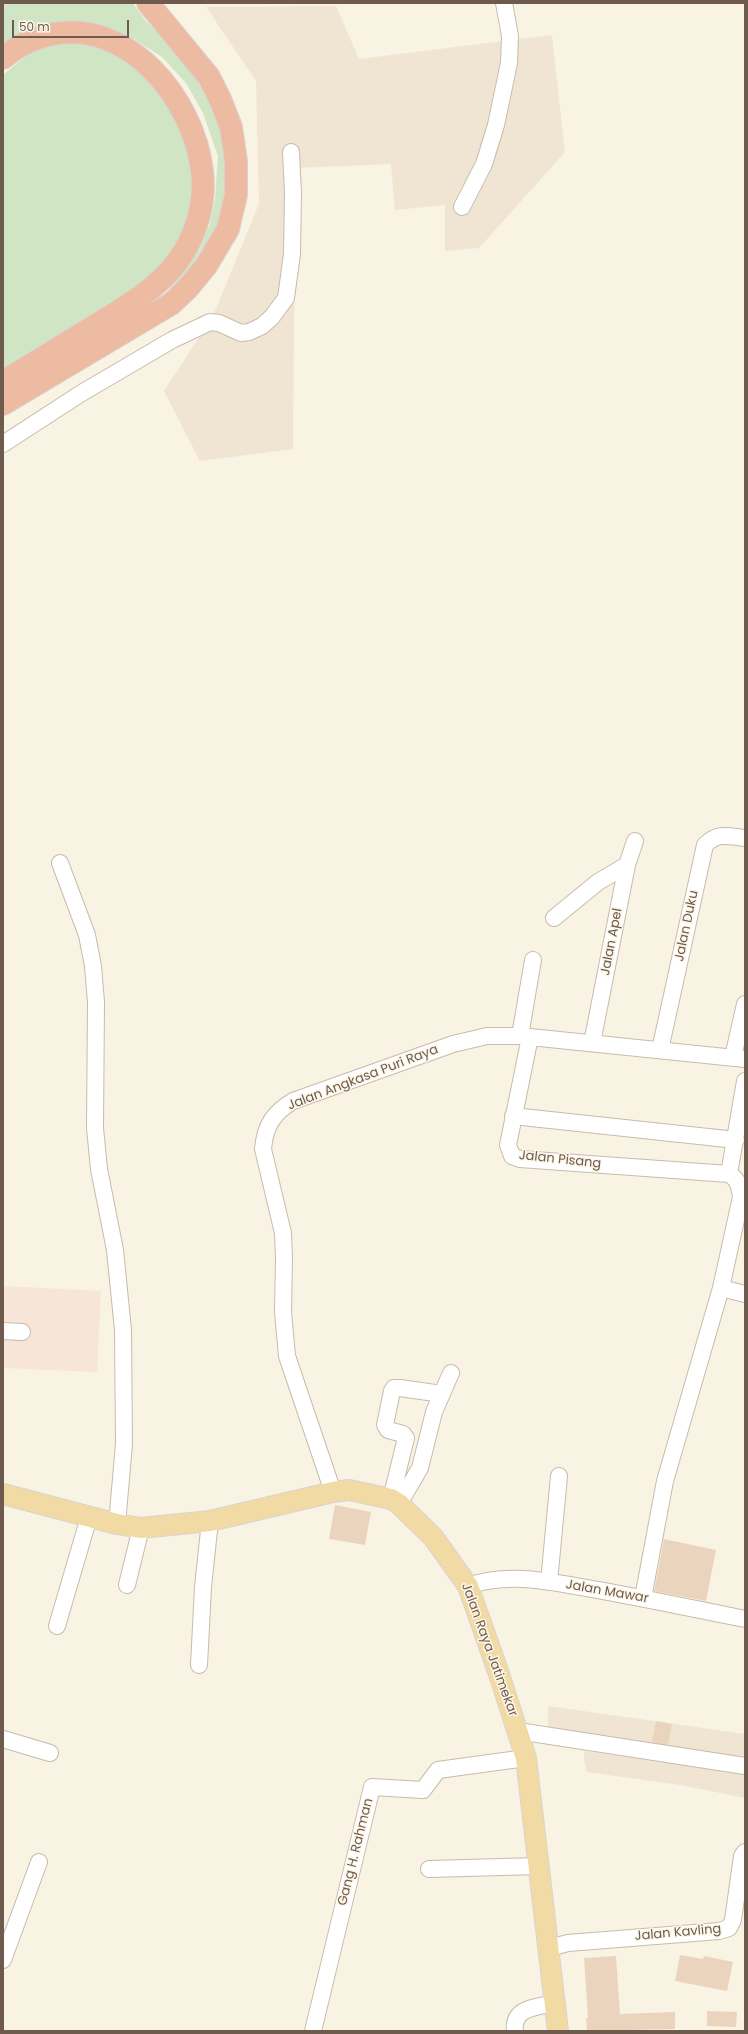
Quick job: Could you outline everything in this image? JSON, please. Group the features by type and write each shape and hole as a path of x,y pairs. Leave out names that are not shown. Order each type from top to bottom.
{"highway":[{"path":"3,404 171,304 188,288 206,266 228,228 236,195 236,161 231,127 220,99 209,77 148,3"},
{"path":"3,58 29,41 59,32 96,35 124,47 155,73 179,104 188,121 199,153 202,172 202,191 201,208 195,230 187,247 167,274 138,299 3,382"}],"main road":[{"path":"3,1494 117,1524 142,1528 210,1521 333,1492 349,1490 395,1502"},
{"name":"Jalan Raya Jatimekar","path":"395,1502 433,1537 468,1586 518,1731 526,1758 558,2031"}],"street":[{"path":"462,207 484,164 496,125 509,63 510,36 504,3"},
{"path":"3,444 80,394 172,340 210,322 219,323 240,333 249,332 262,326 272,317 286,298 292,254 293,193 291,152"},
{"name":"Jalan Duku","path":"660,1050 705,845 712,837 722,835 745,838"},
{"name":"Jalan Apel","path":"592,1043 627,865 635,841"},
{"path":"60,863 87,935 93,966 96,1002 96,1128 99,1170 115,1250 123,1330 124,1452 117,1524"},
{"path":"554,918 598,882 627,865"},
{"name":"Jalan Pisang","path":"533,960 525,1036 514,1116 508,1145 512,1156 520,1159 729,1174"},
{"path":"739,1058 745,1004"},
{"name":"Jalan Angkasa Puri Raya","path":"333,1492 286,1356 283,1312 283,1233 263,1149 264,1136 280,1109 293,1101 453,1044 487,1036 525,1036 739,1058"},
{"path":"643,1598 665,1481 739,1229 741,1197 739,1183 729,1174 745,1081"},
{"path":"514,1116 736,1140"},
{"path":"721,1288 745,1294"},
{"path":"3,1331 22,1332"},
{"path":"395,1502 420,1468 434,1412 451,1373"},
{"path":"395,1502 406,1438 403,1434 388,1430 385,1425 392,1391 394,1388 400,1388 442,1394"},
{"path":"549,1582 559,1476"},
{"path":"57,1626 89,1517"},
{"path":"199,1665 203,1587 210,1521"},
{"path":"127,1585 142,1528"},
{"name":"Jalan Mawar","path":"468,1586 484,1580 510,1578 549,1582 643,1598 745,1619"},
{"path":"518,1731 745,1766"},
{"path":"3,1739 50,1753"},
{"name":"Gang H. Rahman","path":"313,2031 372,1787 423,1790 438,1770 526,1758"},
{"name":"Jalan Kavling","path":"549,1948 568,1942 719,1931 729,1928 733,1920 742,1889 742,1856 745,1852"},
{"path":"3,1960 38,1862"},
{"path":"429,1868 539,1866"},
{"path":"516,2031 515,2026 519,2014 527,2009 554,2003"}],"shaded area":[{"path":"336,6 359,59 552,35 565,152 479,248 445,251 445,205 395,210 391,164 295,168 293,449 200,461 164,391 213,316 259,204 256,81 206,7"},
{"path":"3,1286 101,1291 97,1372 3,1368"},
{"path":"548,1706 745,1734 745,1761 548,1735"},
{"path":"584,1751 745,1774 745,1798 680,1785 587,1772 584,1761"}],"green space":[{"path":"3,3 133,3 144,19 191,67 210,91 224,131 227,197 219,223 199,260 172,288 167,286 169,280 199,250 210,224 215,199 218,156 203,113 186,83 162,57 134,39 103,28 3,51"},
{"path":"62,42 95,43 140,63 194,140 198,207 167,263 135,288 94,312 3,371 3,75 32,51"}],"building":[{"path":"335,1505 371,1512 365,1545 329,1539"},
{"path":"664,1539 716,1550 706,1601 654,1591"},
{"path":"656,1721 672,1724 668,1745 652,1742"},
{"path":"680,1955 703,1959 704,1956 733,1962 727,1991 675,1981"},
{"path":"616,1956 620,2014 675,2012 675,2029 587,2031 586,2018 588,2018 584,1958"},
{"path":"707,2011 737,2012 736,2027 707,2026"}]}
